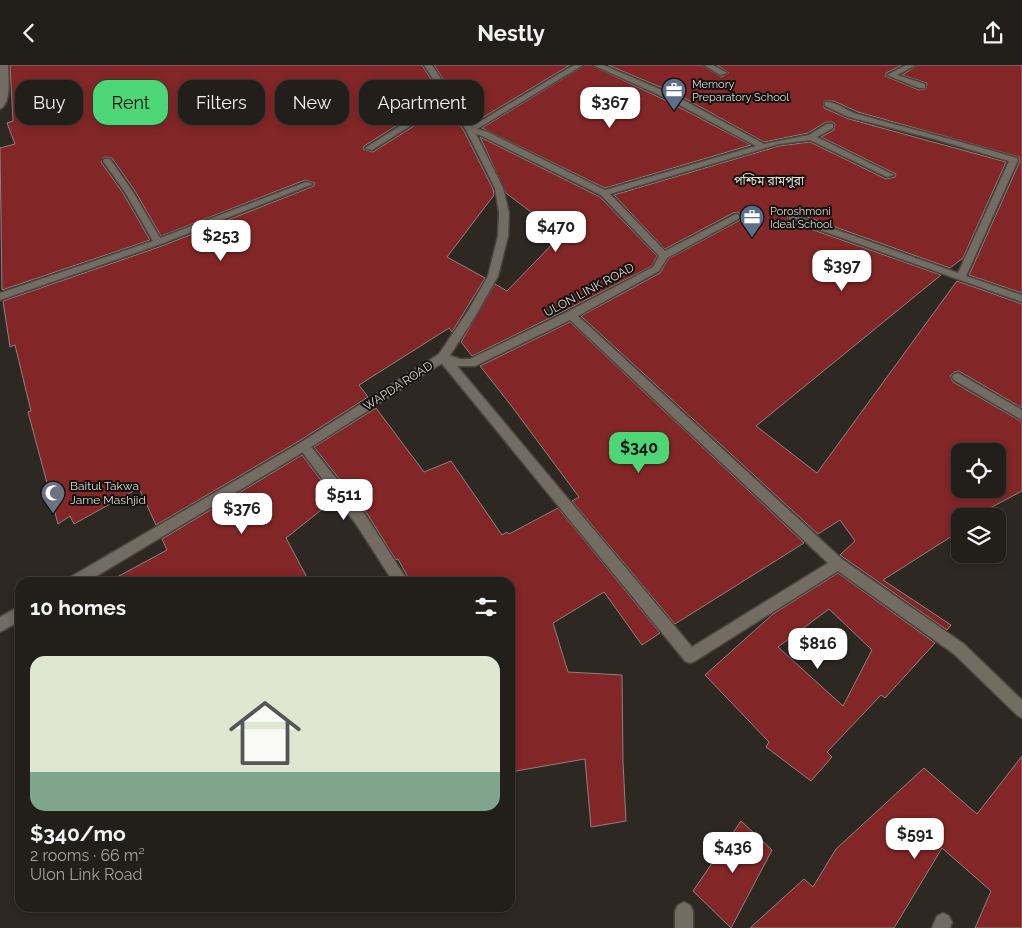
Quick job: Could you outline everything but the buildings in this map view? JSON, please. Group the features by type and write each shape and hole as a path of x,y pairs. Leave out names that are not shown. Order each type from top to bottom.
{"street":[{"path":"0,107 4,97 2,87 4,65"},
{"name":"WAPDA ROAD","path":"428,65 437,80"},
{"path":"470,130 579,65"},
{"path":"597,65 639,82 762,147"},
{"path":"708,65 723,73"},
{"path":"912,65 891,75 922,87"},
{"path":"828,104 852,115 937,137 1014,160 961,276"},
{"path":"368,148 405,125"},
{"name":"WAPDA ROAD","path":"82,577 304,446 443,357 472,313 493,276 503,236 504,213 498,188 467,125"},
{"path":"604,193 762,147 811,137 830,126"},
{"path":"470,130 485,134 604,193 664,256"},
{"path":"811,137 890,175"},
{"path":"108,161 129,192 158,242"},
{"path":"0,297 158,242 309,184"},
{"name":"ULON LINK ROAD","path":"443,357 459,363 471,363 571,315 656,269 664,256 737,217"},
{"path":"792,217 1022,299"},
{"path":"571,315 838,564 959,649 1022,710"},
{"path":"443,357 690,656 838,564"},
{"path":"958,377 1022,416"},
{"path":"304,446 361,520 398,577"},
{"path":"0,625 15,616"}],"place":[{"name":"Memory Preparatory School","path":"674,111"},
{"name":"Poroshmoni Ideal School","path":"752,238"},
{"name":"Baitul Takwa Jame Mashjid","path":"53,514"}],"district":[{"name":"পশ্চিম রামপুরা","path":"769,181"}]}
